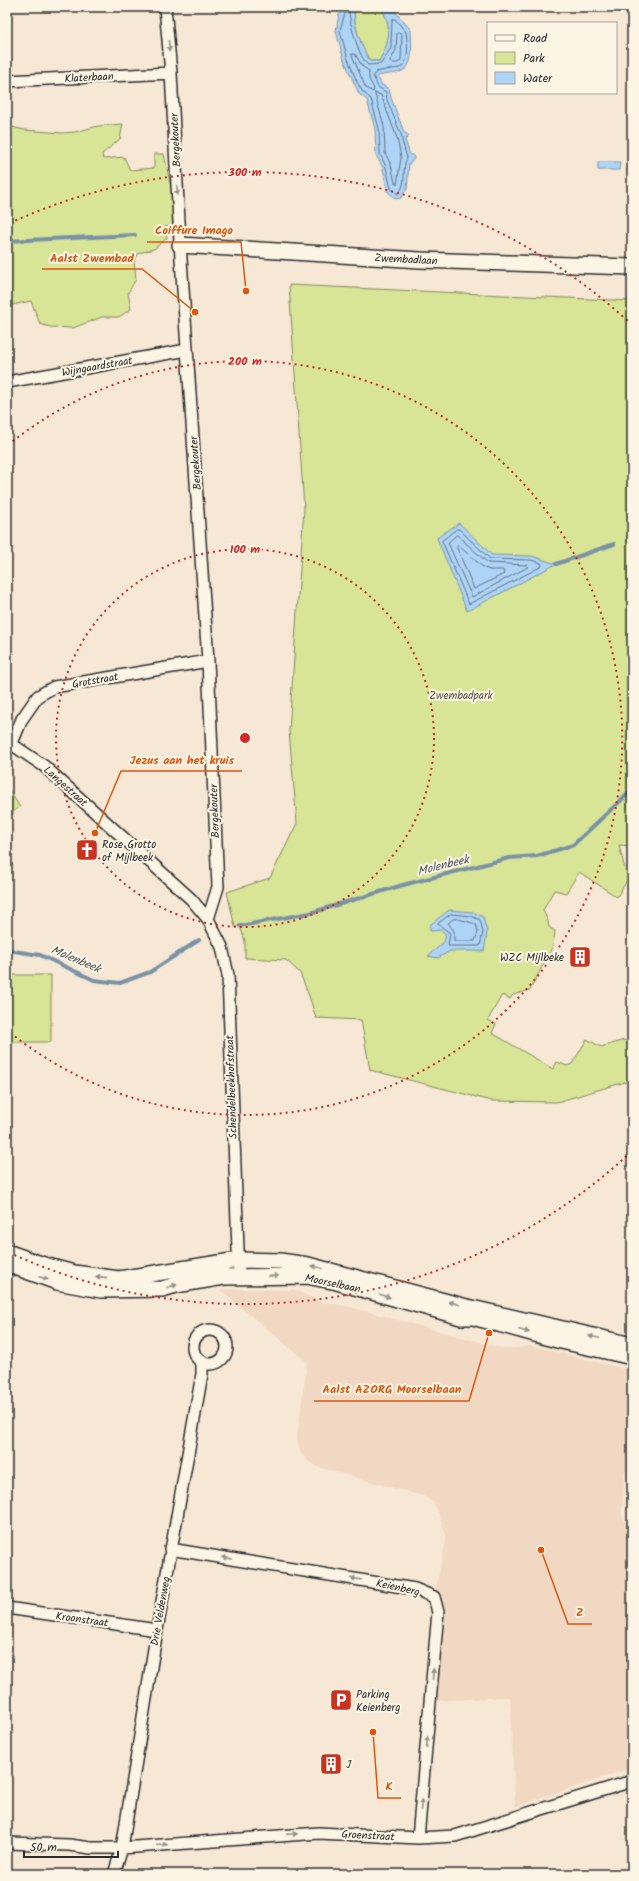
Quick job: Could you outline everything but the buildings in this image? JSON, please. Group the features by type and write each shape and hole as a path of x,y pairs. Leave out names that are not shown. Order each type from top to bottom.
{"main road":[{"name":"Zwembadlaan","path":"180,245 420,260 632,267"},
{"name":"Moorselbaan","path":"7,1252 74,1273 119,1279 238,1260 280,1261 308,1265 463,1306 632,1345"},
{"name":"Moorselbaan","path":"7,1264 57,1282 101,1290 162,1289 209,1279 307,1276 337,1282 461,1317 473,1318 557,1340 632,1357"}],"street":[{"name":"Bergekouter","path":"165,7 171,73 180,245 208,661 218,887 208,918"},
{"name":"Klaterbaan","path":"7,82 171,73"},
{"name":"Wijngaardstraat","path":"7,382 187,350"},
{"name":"Grotstraat","path":"9,742 22,719 38,696 54,687 208,661"},
{"name":"Langestraat","path":"9,742 44,766 191,898 208,918"},
{"name":"Schendelbeekhofstraat","path":"208,918 222,946 228,975 238,1260"},
{"path":"238,1260 239,1277"},
{"name":"Drie Veldenweg","path":"122,1848 170,1549 202,1374 206,1363"},
{"name":"Keienberg","path":"170,1549 415,1589 434,1597 438,1612 418,1838"},
{"name":"Kroonstraat","path":"7,1608 156,1630"},
{"name":"Groenstraat","path":"7,1843 122,1848 319,1833 418,1838 455,1836 632,1781"},
{"path":"114,1874 122,1848"}],"shaded area":[{"path":"220,1290 294,1290 322,1302 347,1306 505,1349 533,1346 632,1371 632,1471 624,1471 622,1513 623,1521 632,1530 632,1768 515,1807 510,1697 430,1701 434,1597 446,1541 446,1535 437,1509 433,1502 423,1496 318,1467 308,1461 300,1452 297,1438 307,1362"}],"green space":[{"path":"354,7 380,7 387,20 389,27 388,41 379,61 369,61 366,55 356,28"},
{"path":"123,124 120,139 102,154 103,159 124,157 130,170 154,168 154,154 164,154 179,226 165,227 167,238 154,249 139,253 134,261 136,279 128,293 131,309 119,317 102,317 73,328 50,327 40,324 31,301 7,306 7,126 25,130 62,133 75,132 98,126"},
{"name":"Zwembadpark","path":"289,285 632,301 632,846 619,845 625,869 629,877 617,897 579,872 566,893 554,890 543,910 549,927 555,931 553,946 530,990 513,995 510,999 502,995 488,1020 496,1024 492,1033 553,1069 557,1062 567,1066 572,1064 587,1039 601,1047 624,1040 632,1045 632,1080 557,1102 492,1101 370,1070 361,1020 316,1018 300,973 286,960 245,958 245,941 240,926 235,927 227,892 270,878 297,823 289,731 304,508"},
{"path":"7,787 20,807 14,811 7,826"},
{"path":"7,975 51,975 51,1042 7,1042"}],"water":[{"path":"344,7 354,7 358,35 370,61 379,61 388,41 387,20 380,7 391,7 411,30 412,46 409,64 402,71 397,73 377,76 382,85 389,89 404,132 409,136 405,140 410,155 413,155 414,159 409,163 407,189 401,198 396,199 387,191 383,168 376,155 375,129 367,100 359,94 344,60 336,31 339,15"},
{"path":"598,162 620,162 619,170 598,170"},
{"path":"459,523 492,555 532,556 556,564 467,611 437,538"},
{"path":"449,910 473,912 483,917 487,932 484,951 450,951 438,958 428,956 444,942 446,935 441,930 430,931 430,925"}],"waterway":[{"path":"7,241 135,235"},
{"path":"556,564 614,544"},
{"name":"Molenbeek","path":"240,926 310,913 403,885 509,858 537,856 573,845 632,790"},
{"name":"Molenbeek","path":"7,950 40,955 94,980 120,983 150,972 199,940"}],"place":[{"name":"Coiffure Imago","path":"246,291"},
{"name":"Aalst Zwembad","path":"195,312"},
{"name":"Jezus aan het kruis","path":"95,833"},
{"name":"Rose Grotto of Mijlbeek","path":"87,850"},
{"name":"WZC Mijlbeke","path":"580,957"},
{"name":"Aalst AZORG Moorselbaan","path":"489,1333"},
{"name":"Z","path":"541,1550"},
{"name":"Parking Keienberg","path":"341,1700"},
{"name":"K","path":"373,1732"},
{"name":"J","path":"331,1764"}]}
